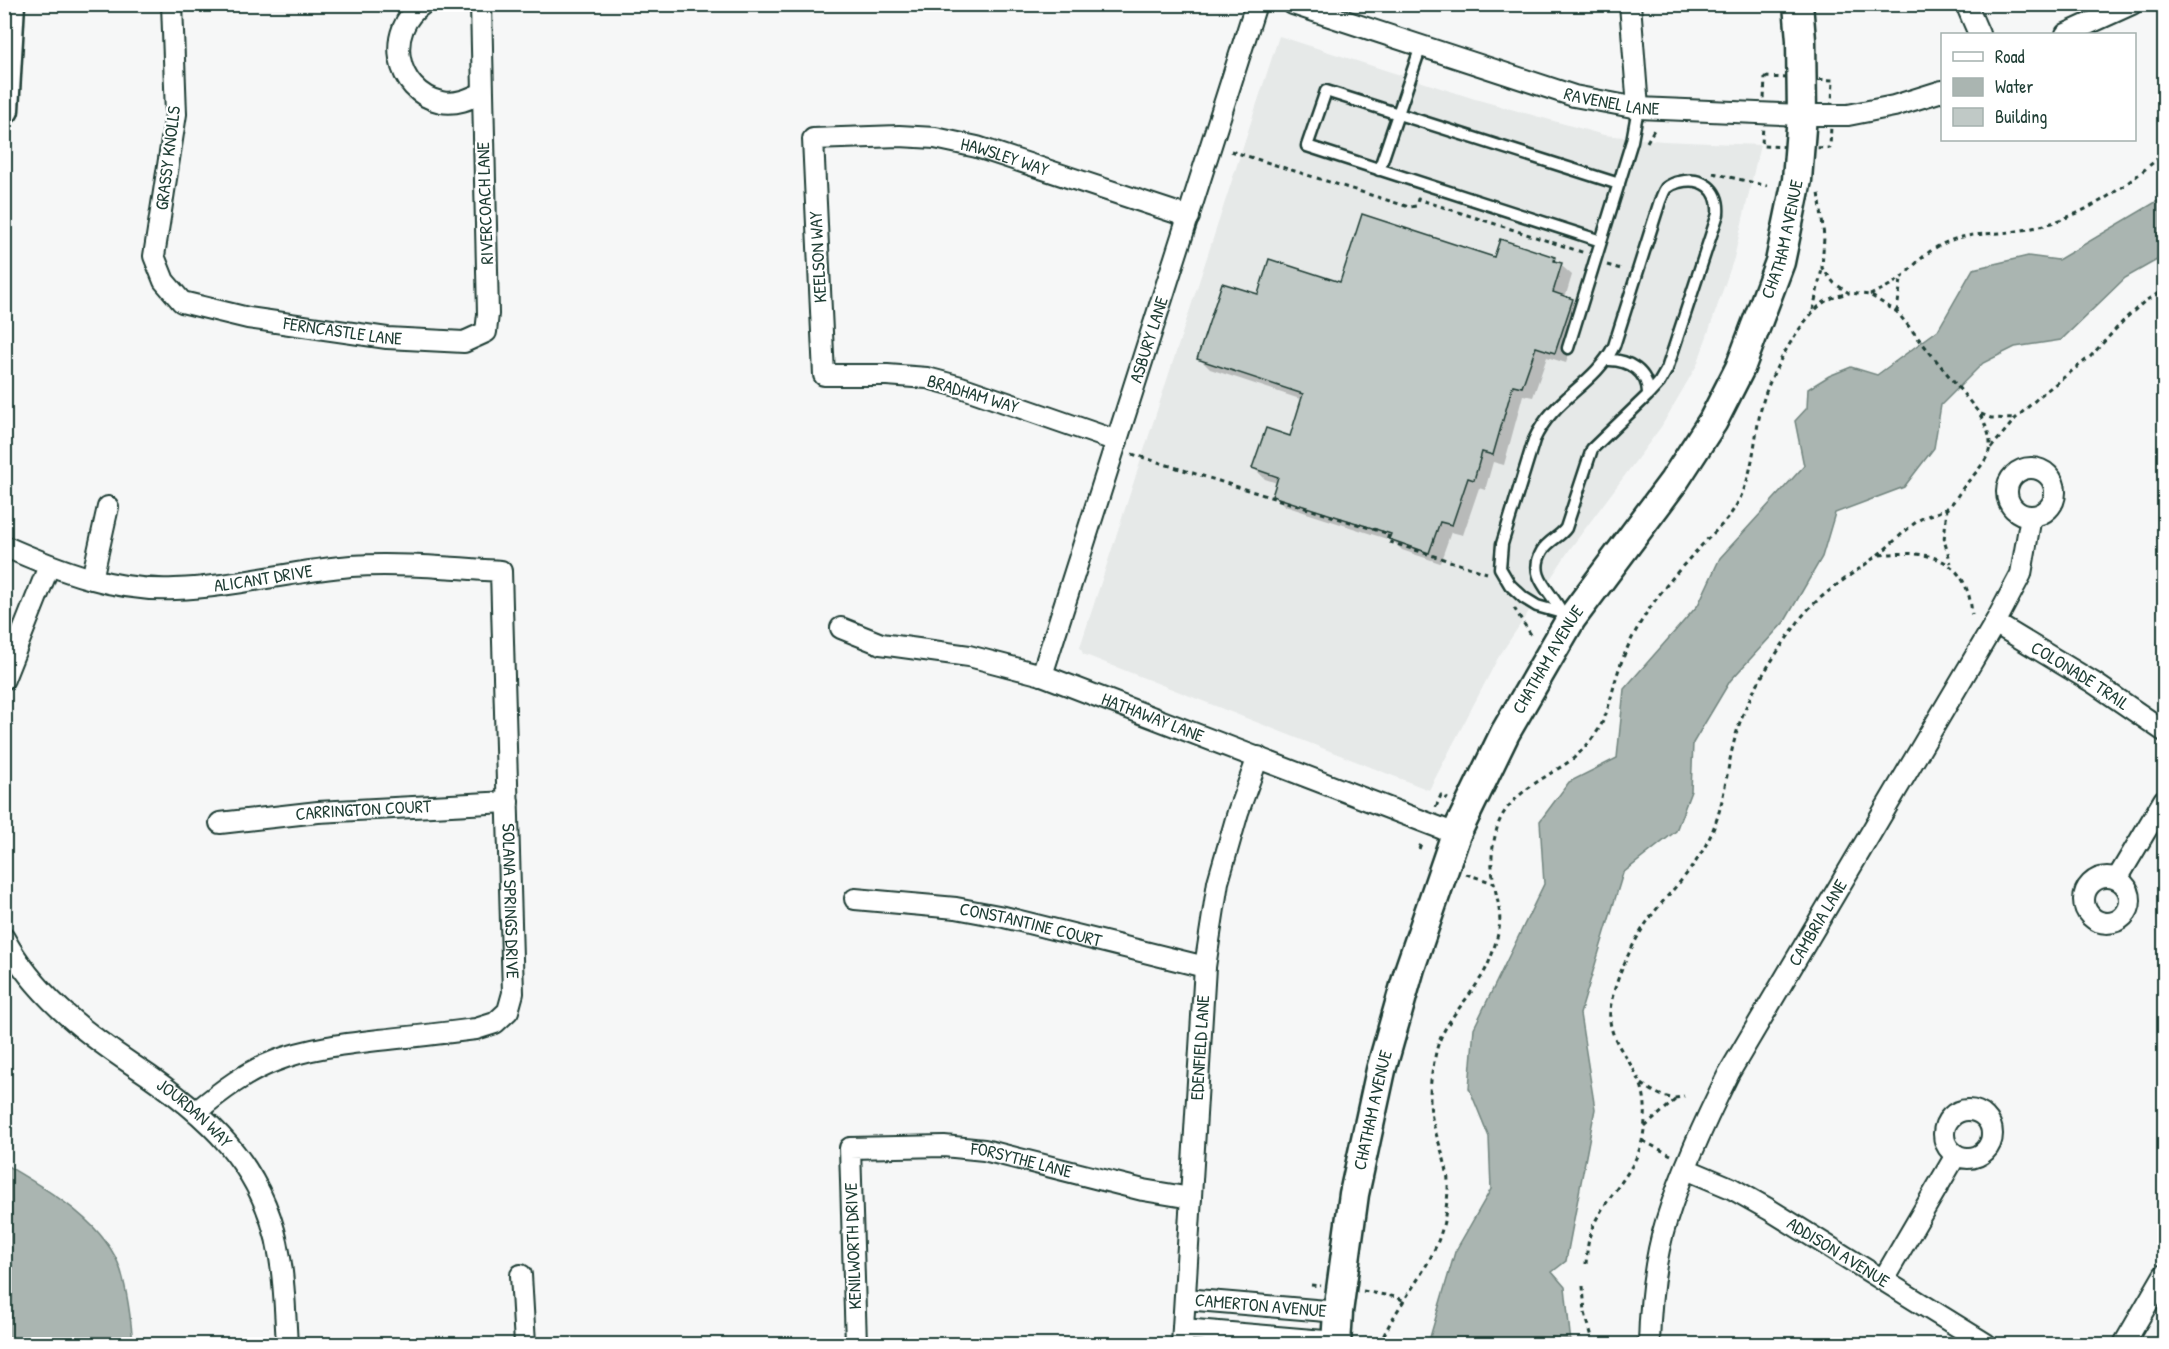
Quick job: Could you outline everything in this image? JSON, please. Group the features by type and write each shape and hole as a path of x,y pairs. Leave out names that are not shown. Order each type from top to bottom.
{"street":[{"path":"4,110 10,4"},
{"name":"GRASSY KNOLLS","path":"172,4 176,114 154,256 164,281 182,302"},
{"path":"423,4 406,21 399,40 399,61 408,80 422,94 442,102 463,101 482,93"},
{"name":"ASBURY LANE","path":"1042,675 1125,447 1189,217 1256,4"},
{"name":"RAVENEL LANE","path":"1293,4 1574,96 1638,108 1848,115 1894,106 1941,91"},
{"path":"1630,4 1638,108"},
{"name":"CHATHAM AVENUE","path":"1336,1343 1354,1194 1382,1070 1410,968 1456,834 1505,733 1567,616 1680,471 1713,421 1740,368 1780,262 1797,180 1802,115 1798,4"},
{"path":"1966,4 1979,33"},
{"path":"2068,33 2132,4"},
{"name":"RIVERCOACH LANE","path":"480,5 488,314"},
{"name":"HAWSLEY WAY","path":"813,139 899,136 935,138 977,147 1189,217"},
{"name":"KEELSON WAY","path":"813,139 824,375"},
{"name":"FERNCASTLE LANE","path":"182,302 248,318 387,338 464,342 486,332 488,314"},
{"name":"BRADHAM WAY","path":"824,375 887,375 927,378 961,387 1125,447"},
{"path":"92,579 108,507"},
{"name":"CAMBRIA LANE","path":"1649,1344 1654,1278 1666,1222 1699,1133 1729,1073 1995,623 2021,574 2031,516"},
{"name":"ALICANT DRIVE","path":"4,546 50,566 92,579 142,588 174,590 352,566 411,565 501,571 502,599"},
{"path":"4,679 50,566"},
{"name":"SOLANA SPRINGS DRIVE","path":"197,1111 217,1094 249,1073 304,1051 333,1045 476,1029 495,1023 507,1011 513,993 502,599"},
{"name":"COLONADE TRAIL","path":"1995,623 2094,683 2164,731"},
{"name":"HATHAWAY LANE","path":"841,628 881,644 969,656 1042,675 1456,834"},
{"name":"EDENFIELD LANE","path":"1182,1337 1205,967 1218,882 1238,812 1258,757"},
{"path":"2117,879 2164,800"},
{"name":"CARRINGTON COURT","path":"220,823 318,812 507,802"},
{"name":"CONSTANTINE COURT","path":"855,898 957,908 1205,967"},
{"name":"JOURDAN WAY","path":"4,938 27,972 61,1011 94,1039 162,1084 197,1111 237,1155 262,1200 280,1256 286,1344"},
{"name":"FORSYTHE LANE","path":"850,1148 944,1146 984,1150 1143,1190 1191,1198"},
{"name":"KENILWORTH DRIVE","path":"850,1148 856,1344"},
{"path":"1884,1280 1956,1155"},
{"name":"ADDISON AVENUE","path":"1686,1169 1731,1188 1770,1210 1986,1344"},
{"path":"521,1275 525,1344"},
{"path":"2124,1344 2164,1275"},
{"name":"CAMERTON AVENUE","path":"1185,1299 1338,1312"},
{"name":"CAMERTON AVENUE","path":"1182,1337 1336,1343"}],"lane":[{"path":"1379,170 1421,46"},
{"path":"1601,241 1308,146 1326,91 1619,184"},
{"path":"1568,348 1632,141 1638,108"},
{"path":"1685,180 1696,180 1705,183 1719,201 1718,214 1667,369 1648,395 1592,449 1566,528 1563,534 1542,551 1537,572 1541,583 1567,616 1537,606 1509,585 1500,568 1502,544 1533,440 1539,427 1555,406 1607,360 1619,334 1659,201 1666,189 1673,184 1685,180"},
{"path":"1607,360 1617,359 1636,368 1644,376 1648,395"}],"path":[{"path":"1820,148 1820,158"},
{"path":"1231,151 1409,207 1416,206 1418,199 1596,256"},
{"path":"1870,295 1902,277 1927,252 1949,241 1969,235 2014,232 2040,227 2089,208 2118,192 2164,153"},
{"path":"1813,312 1822,268 1824,237 1818,190"},
{"path":"1822,268 1834,283 1849,293"},
{"path":"1897,312 1902,277"},
{"path":"1586,1264 1592,1227 1599,1214 1626,1179 1636,1160 1644,1129 1645,1101 1640,1083 1616,1044 1610,1026 1609,1013 1620,973 1646,923 1690,869 1717,823 1724,800 1731,752 1749,699 1800,618 1829,592 1879,555 1915,522 1947,508 1987,460 1991,448 2015,419 2041,395 2090,357 2145,301 2164,290"},
{"path":"1380,1344 1393,1318 1432,1257 1442,1230 1446,1212 1447,1171 1430,1109 1430,1084 1443,1032 1452,1016 1481,979 1498,935 1501,918 1492,867 1499,821 1505,811 1531,785 1572,760 1598,730 1606,715 1617,673 1627,648 1654,601 1685,562 1728,519 1738,503 1754,456 1764,397 1777,365 1813,312 1833,297 1849,293 1870,295 1897,312 1979,414 1987,428 1991,448"},
{"path":"1979,414 1991,418 2015,419"},
{"path":"1125,447 1389,534 1387,542 1495,575"},
{"path":"1947,508 1944,540 1952,565 1967,589 1972,615"},
{"path":"1879,555 1899,552 1919,554 1939,558 1952,565"},
{"path":"1640,1083 1655,1092 1676,1099"},
{"path":"1644,1129 1676,1099 1684,1096"},
{"path":"1642,1141 1669,1153 1686,1169"},
{"path":"1583,1286 1585,1313 1594,1344"}],"shaded area":[{"path":"1279,36 1475,99 1604,135 1663,141 1760,145 1734,258 1697,365 1661,427 1570,549 1498,658 1429,790 1083,654 1080,647"}],"water":[{"path":"2164,197 2164,256 2125,278 2061,340 2015,347 1983,363 1941,405 1934,448 1904,487 1835,513 1822,557 1785,621 1730,681 1693,743 1691,791 1676,831 1623,873 1580,1014 1595,1109 1566,1261 1552,1272 1565,1287 1571,1344 1428,1344 1455,1252 1491,1189 1489,1137 1469,1088 1474,1028 1544,884 1540,821 1569,782 1617,758 1624,689 1698,605 1720,558 1804,466 1795,421 1807,408 1808,389 1829,376 1851,367 1877,375 1938,330 1973,269 2028,256 2058,260"},
{"path":"4,1164 73,1208 102,1237 121,1271 126,1289 133,1344 5,1344"}],"building":[{"path":"1362,214 1494,257 1500,239 1555,257 1554,261 1562,263 1553,292 1573,299 1555,353 1536,347 1522,387 1513,385 1493,455 1482,452 1474,480 1468,478 1452,525 1440,522 1429,553 1389,539 1391,534 1272,496 1278,477 1252,468 1266,428 1290,436 1303,394 1197,359 1222,283 1258,294 1269,259 1340,282"}]}
